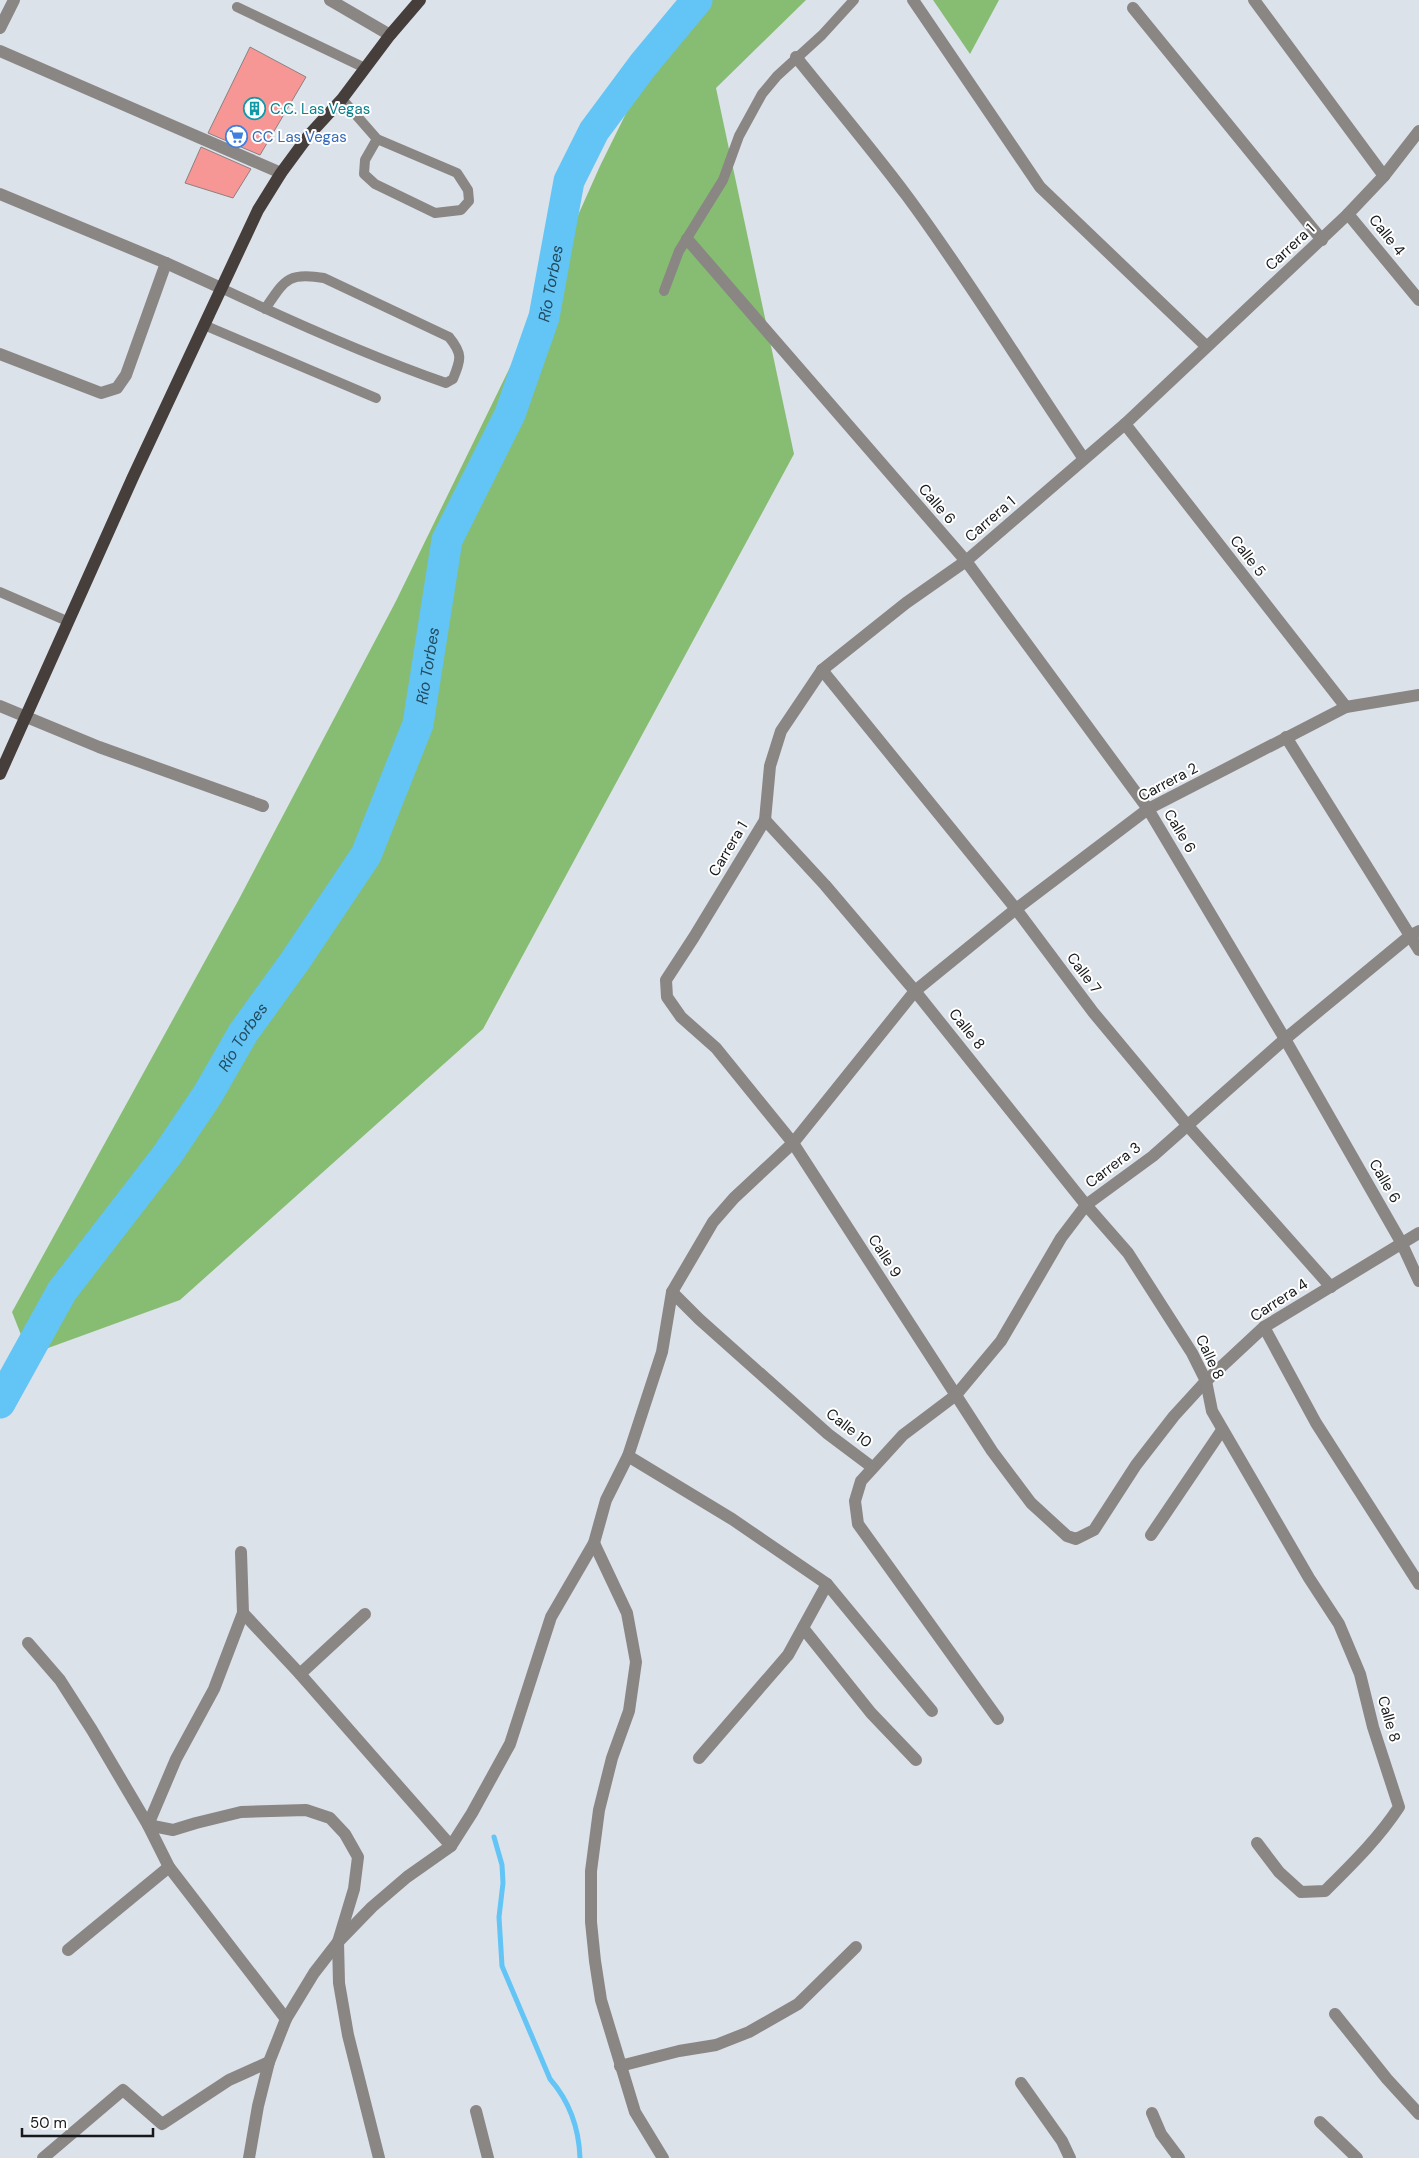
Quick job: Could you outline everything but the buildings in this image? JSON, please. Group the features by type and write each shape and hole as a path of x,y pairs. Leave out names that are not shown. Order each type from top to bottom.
{"main road":[{"path":"0,774 67,621 258,210 281,173 309,135 342,99 390,35 420,0"}],"street":[{"path":"0,28 14,0"},
{"path":"330,0 390,35"},
{"path":"913,0 1040,187 1206,346"},
{"path":"1254,0 1384,176"},
{"path":"1133,8 1322,240"},
{"path":"0,50 281,173"},
{"path":"796,57 906,195 998,327 1043,399 1084,459"},
{"name":"Carrera 1","path":"666,980 765,820 770,766 781,731 822,670 886,619 966,561 1125,424 1206,346 1322,240 1384,176 1419,131"},
{"path":"0,194 221,288"},
{"name":"Calle 4","path":"1348,214 1419,300"},
{"name":"Calle 6","path":"687,239 859,435 914,503 966,561 1148,808 1285,1039 1402,1242 1419,1281"},
{"path":"0,354 101,393 117,388 126,374 166,263"},
{"name":"Calle 5","path":"1125,424 1346,707"},
{"name":"Calle 7","path":"822,670 1016,909 1094,1012 1188,1126 1330,1287"},
{"name":"Carrera 2","path":"672,1292 713,1222 734,1198 793,1143 915,991 1016,909 1148,808 1238,764 1346,707 1419,696"},
{"path":"0,706 99,747 263,806"},
{"path":"1286,738 1415,933 1419,950"},
{"name":"Calle 8","path":"765,820 825,884 915,991 1086,1205 1128,1253 1178,1329 1206,1381 1212,1411 1222,1430 1309,1578 1339,1624 1360,1674 1373,1727 1399,1807 1366,1850 1325,1891 1301,1892 1279,1872 1257,1843"},
{"name":"Carrera 3","path":"872,1467 904,1435 956,1395 1001,1341 1061,1238 1086,1205 1153,1156 1285,1039 1415,933"},
{"name":"Calle 9","path":"666,980 667,996 681,1017 716,1048 793,1143 992,1451 1032,1503 1067,1536 1076,1539 1085,1536"},
{"name":"Carrera 4","path":"1085,1536 1094,1530 1136,1465 1174,1416 1206,1381 1264,1327 1419,1233"},
{"path":"249,2158 258,2106 269,2062 286,2019 314,1973 338,1942 372,1907 407,1877 451,1846 472,1813 510,1744 551,1617 594,1543 606,1500 628,1456 662,1352 672,1292"},
{"name":"Calle 10","path":"672,1292 699,1319 828,1434 872,1467 860,1481 855,1501 858,1524 998,1719"},
{"path":"1264,1327 1316,1423 1419,1584"},
{"path":"1151,1535 1222,1430"},
{"path":"628,1456 732,1519 827,1584 932,1711"},
{"path":"594,1543 627,1614 636,1662 630,1711 612,1758 599,1810 590,1871 595,1961 601,2000 635,2112 663,2158"},
{"path":"148,1825 176,1759 214,1689 243,1613 241,1552"},
{"path":"699,1758 788,1655 827,1584"},
{"path":"243,1613 300,1674 451,1846"},
{"path":"300,1674 365,1614"},
{"path":"802,1628 871,1713 916,1760"},
{"path":"28,1642 60,1680 148,1825 169,1867 286,2019"},
{"path":"148,1825 173,1830 241,1812 306,1810 330,1818 345,1834 358,1856 354,1889 338,1942 339,1983 348,2035 379,2158"},
{"path":"68,1950 169,1867"},
{"path":"620,2066 679,2051 716,2045 749,2032 798,2004 856,1947"},
{"path":"1335,2014 1387,2079 1419,2114"},
{"path":"43,2158 123,2090 162,2124 229,2080 269,2062"},
{"path":"1021,2083 1062,2141 1070,2158"},
{"path":"476,2110 488,2158"},
{"path":"1152,2114 1162,2134 1179,2158"},
{"path":"1320,2122 1357,2158"}],"lane":[{"path":"664,291 679,251 723,180 738,136 762,94 777,76 822,35 854,0"},
{"path":"237,7 365,68"},
{"path":"342,99 377,139 457,173 468,190 469,201 461,210 435,213 375,184 364,174 365,160 377,139"},
{"path":"221,288 266,309 370,355 446,383 453,380 460,363 459,350 449,337 324,278 301,274 290,279 279,288 266,309"},
{"path":"204,326 376,398"},
{"path":"0,592 67,621"}],"green space":[{"path":"682,0 806,0 716,88 794,454 483,1029 180,1300 29,1355 12,1312 238,901 396,601 513,361 600,166"},
{"path":"933,0 999,0 970,54"}],"waterway":[{"name":"Río Torbes","path":"0,1403 62,1291 167,1155 208,1094 243,1033 295,961 366,855 418,724 447,540 510,414 544,317 569,181 594,131 643,65 697,0"},
{"path":"494,1837 502,1865 503,1883 499,1917 502,1966 550,2079 568,2106 578,2136 580,2158"}],"place":[{"name":"C.C. Las Vegas","path":"254,109"},
{"name":"CC Las Vegas","path":"236,137"}]}
